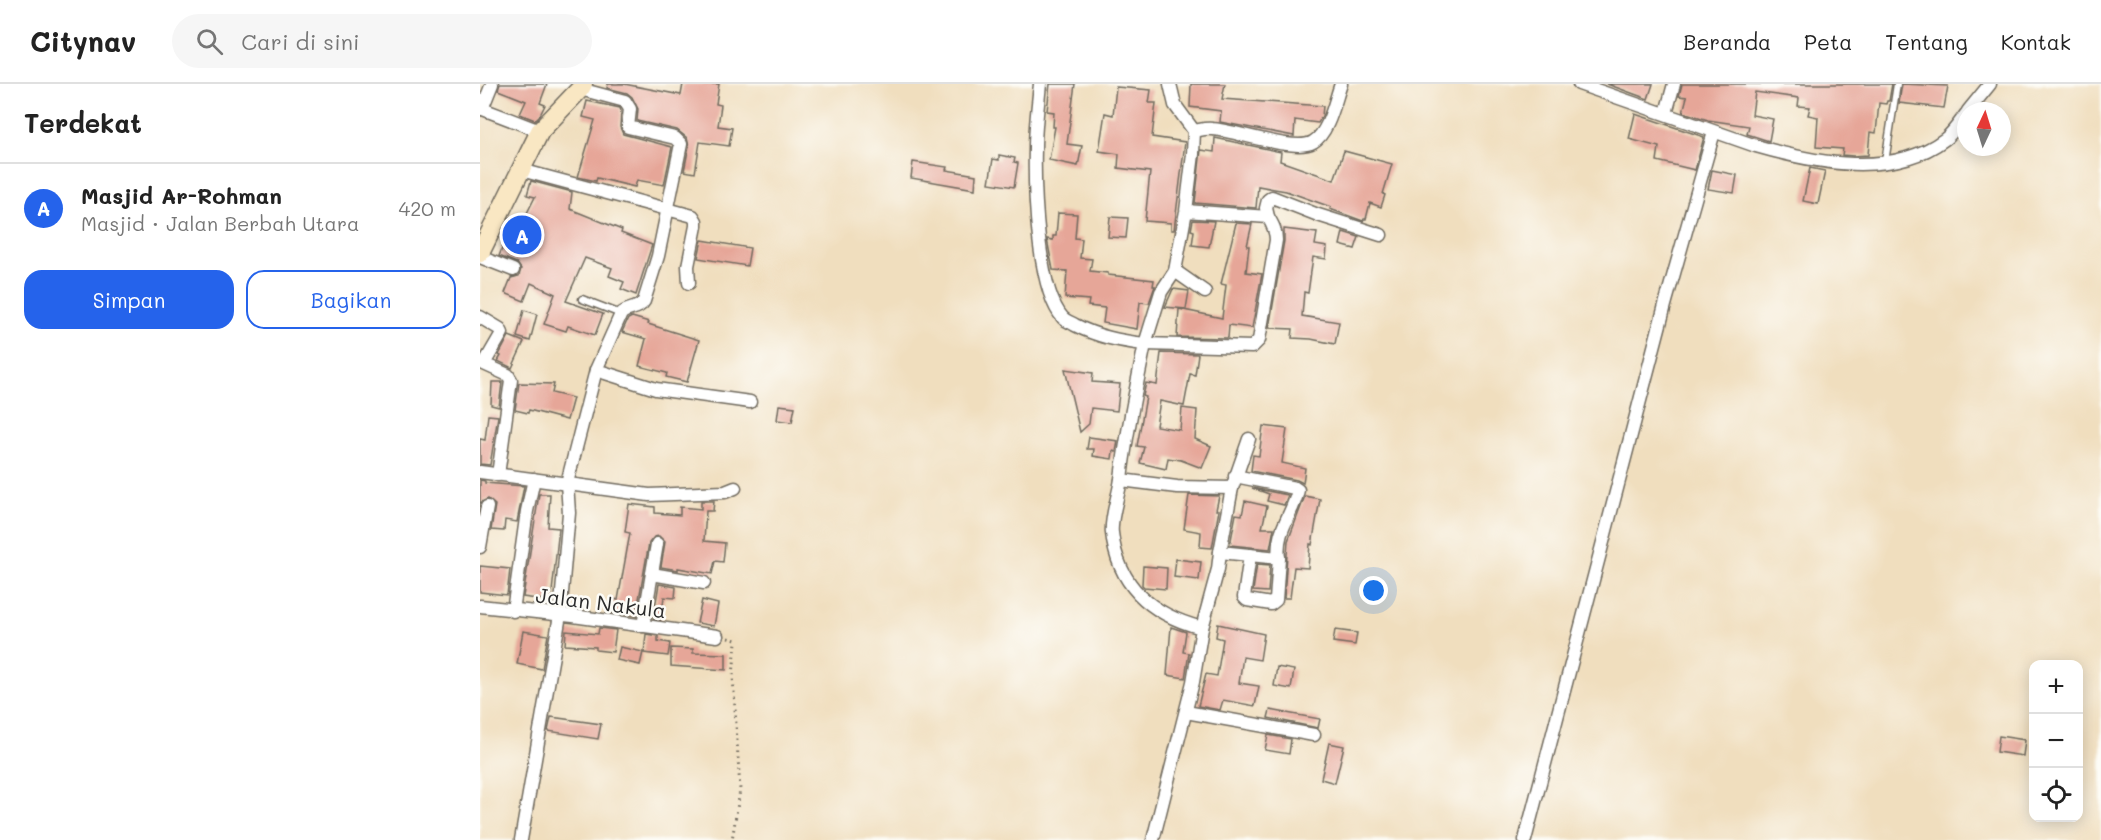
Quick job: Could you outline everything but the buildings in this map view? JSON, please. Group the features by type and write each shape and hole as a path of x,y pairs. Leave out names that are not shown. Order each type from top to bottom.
{"main road":[{"path":"480,255 540,131 582,87"}],"street":[{"path":"492,84 481,109 540,131"},
{"path":"1040,84 1035,147 1038,222 1045,268 1053,301 1064,319 1087,331 1111,340 1146,344 1244,347 1256,344 1276,240 1276,233 1266,208 1268,200 1272,197 1309,212 1381,235"},
{"path":"1170,84 1175,105 1194,130 1186,211 1175,272 1161,292 1146,344 1123,455 1112,532 1120,563 1139,597 1154,609 1180,622 1202,628"},
{"path":"1194,130 1211,129 1276,142 1305,145 1315,142 1327,126 1341,84"},
{"path":"1579,84 1666,113 1713,132 1786,154 1843,163 1901,160 1922,153 1947,138 1957,125"},
{"path":"1666,113 1674,84"},
{"path":"1974,102 1982,89 1990,84"},
{"path":"521,840 560,615 569,513 567,483 596,370 621,314 627,309 640,306 644,301 658,256 681,144 679,140 631,129 627,123 630,109 625,101 582,87"},
{"path":"1525,840 1665,305 1713,132"},
{"path":"521,170 667,211 693,216 696,220 688,266 689,283"},
{"path":"1186,211 1268,217"},
{"path":"480,255 513,270"},
{"path":"1175,272 1205,292"},
{"path":"480,317 500,329 502,333 482,367 508,375 511,380 498,475"},
{"path":"596,370 656,389 750,402"},
{"path":"1153,840 1193,682 1202,628 1214,589 1234,482 1249,439"},
{"path":"480,472 649,495 725,492 735,488"},
{"path":"513,611 527,511 534,479"},
{"path":"1120,480 1177,487 1234,482 1298,490 1294,508 1282,525 1278,550 1276,600 1271,604 1247,600 1244,597 1250,555"},
{"path":"480,547 488,507"},
{"path":"643,626 657,544"},
{"path":"1220,552 1279,558"},
{"path":"652,574 704,583"},
{"name":"Jalan Nakula","path":"480,606 717,636"},
{"path":"1186,712 1314,735"}],"lane":[{"path":"1885,162 1897,84"},
{"path":"582,299 621,314"}],"path":[{"path":"717,636 734,639 736,642 733,676 740,790 732,840"}],"place":[{"name":"Masjid Ar-Rohman","path":"522,235"}]}
